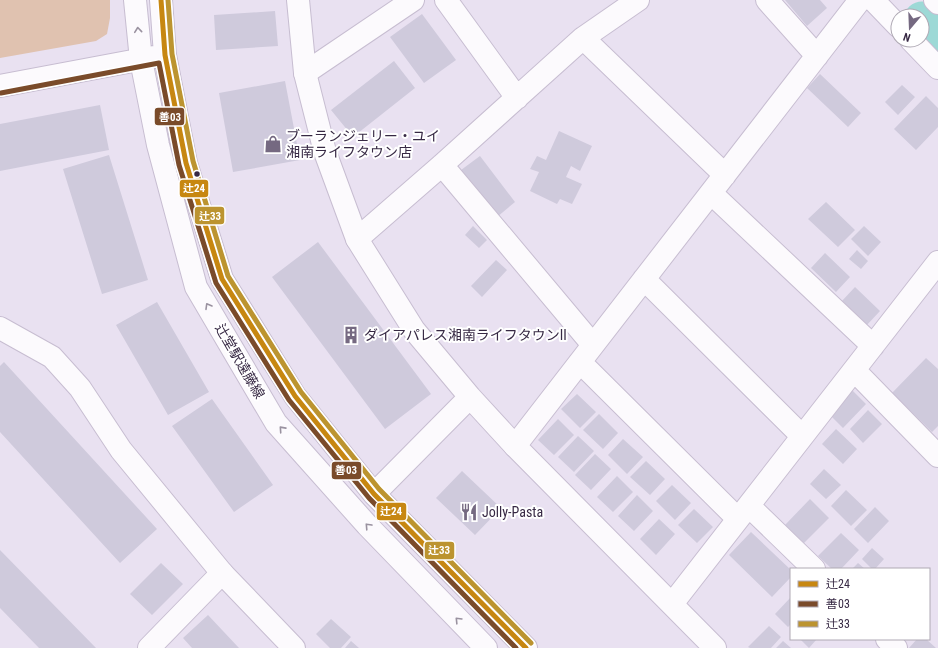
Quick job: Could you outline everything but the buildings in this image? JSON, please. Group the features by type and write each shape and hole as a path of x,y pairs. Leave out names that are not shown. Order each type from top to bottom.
{"street":[{"name":"辻堂駅遠藤線","path":"135,0 141,60 158,145 196,287 276,423 367,525 486,648"},
{"name":"辻堂駅遠藤線","path":"161,0 165,55 186,163 222,279 295,396 374,494 526,648"},
{"path":"298,0 305,73 324,152 357,239 414,330 470,397 515,446 715,648"},
{"path":"305,73 413,0"},
{"path":"446,0 517,98"},
{"path":"357,239 583,38 638,0"},
{"path":"767,0 817,56"},
{"path":"515,446 860,0"},
{"path":"872,0 890,18"},
{"path":"935,0 938,4"},
{"path":"583,38 725,175"},
{"path":"919,48 938,68"},
{"path":"0,86 165,55"},
{"path":"442,165 586,353 744,512 813,568"},
{"path":"711,193 873,346"},
{"path":"672,604 873,346 935,274"},
{"path":"644,279 802,436"},
{"path":"0,328 52,357 80,388 122,450 222,573 294,648"},
{"path":"854,370 938,456"},
{"path":"374,494 470,397"},
{"path":"149,648 222,573"},
{"path":"888,640 896,648"}],"shaded area":[{"path":"0,0 110,0 110,18 107,34 96,41 0,58"}],"waterway":[{"path":"930,28 938,37"}],"transit line":[{"name":"辻24","path":"161,0 165,55 186,163 222,279 295,396 374,494 526,648"},
{"name":"辻33","path":"168,0 172,54 193,161 228,276 301,392 379,489 531,643"},
{"name":"善03","path":"1,93 159,63 179,165 216,283 289,400 369,498 516,648"}],"place":[{"name":"ブーランジェリー・ユイ 湘南ライフタウン店","path":"273,144"},
{"name":"ダイアパレス湘南ライフタウンII","path":"351,335"},
{"name":"Jolly-Pasta","path":"469,512"}]}
